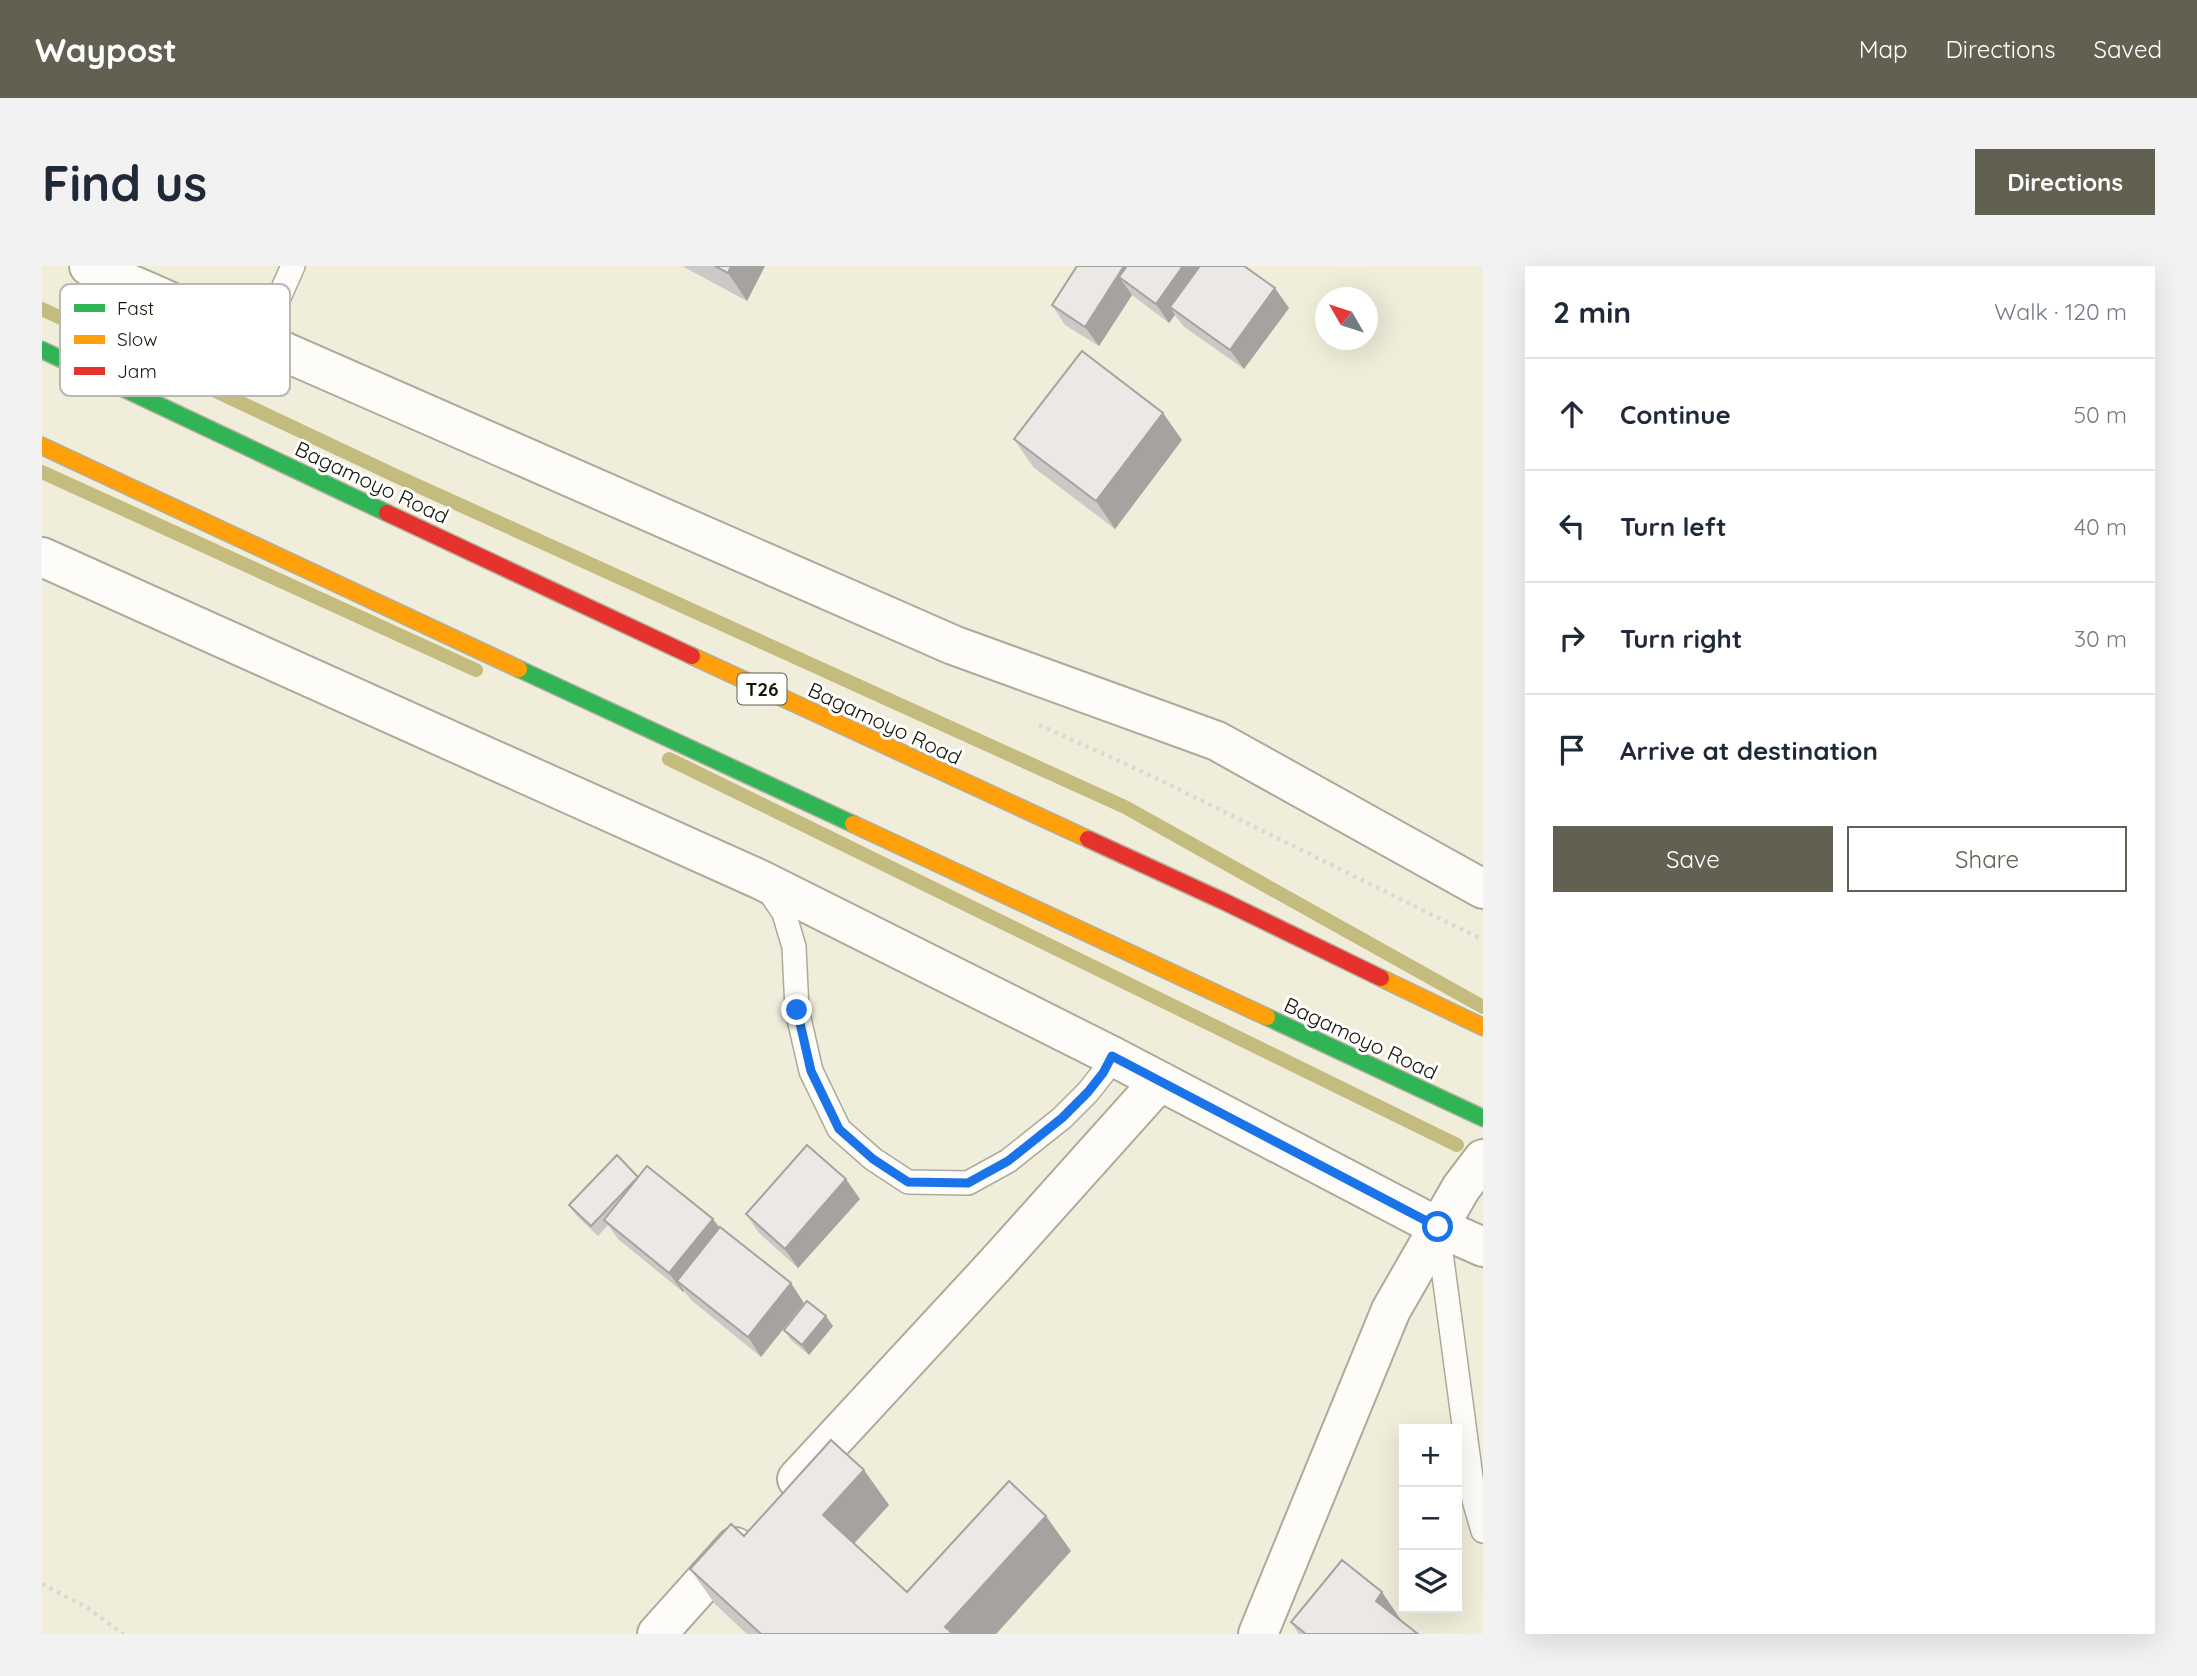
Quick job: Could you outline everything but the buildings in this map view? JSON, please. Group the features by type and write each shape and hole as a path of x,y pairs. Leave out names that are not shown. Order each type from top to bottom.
{"highway":[{"name":"Bagamoyo Road","path":"42,350 60,358"},
{"name":"Bagamoyo Road","path":"140,396 808,711 1225,902 1483,1027"},
{"name":"Bagamoyo Road","path":"42,446 1483,1118"}],"street":[{"path":"89,266 131,284"},
{"path":"290,353 953,645 1217,741 1483,889"},
{"path":"42,557 761,880 1112,1056 1438,1227 1483,1247"},
{"path":"657,1634 1160,1081"},
{"path":"1258,1634 1391,1310 1461,1188 1483,1159"}],"lane":[{"path":"285,284 293,266"},
{"path":"761,880 784,913 794,947 797,1010 811,1071 839,1129 873,1159 908,1182 968,1183 1008,1161 1079,1101 1103,1073 1112,1056"},
{"path":"1438,1227 1474,1500 1483,1531"}],"path":[{"path":"42,1584 86,1607 123,1634"}],"waterway":[{"path":"42,309 60,317"},
{"path":"226,396 394,475 1125,807 1483,1007"},
{"path":"42,472 476,670"},
{"path":"669,759 1457,1145"}],"traffic: fast":[{"path":"42,350 60,359"},
{"path":"139,396 387,513"},
{"path":"519,669 853,824"},
{"path":"1267,1017 1483,1118"}],"traffic: slow":[{"path":"42,446 519,669"},
{"path":"692,656 1088,839"},
{"path":"853,824 1267,1017"},
{"path":"1381,978 1483,1027"}],"traffic: jam":[{"path":"387,513 692,656"},
{"path":"1088,839 1381,978"}],"route":[{"path":"797,1010 811,1071 839,1129 873,1159 908,1182 968,1183 1008,1161 1062,1118 1088,1092 1112,1056 1438,1227"}]}
